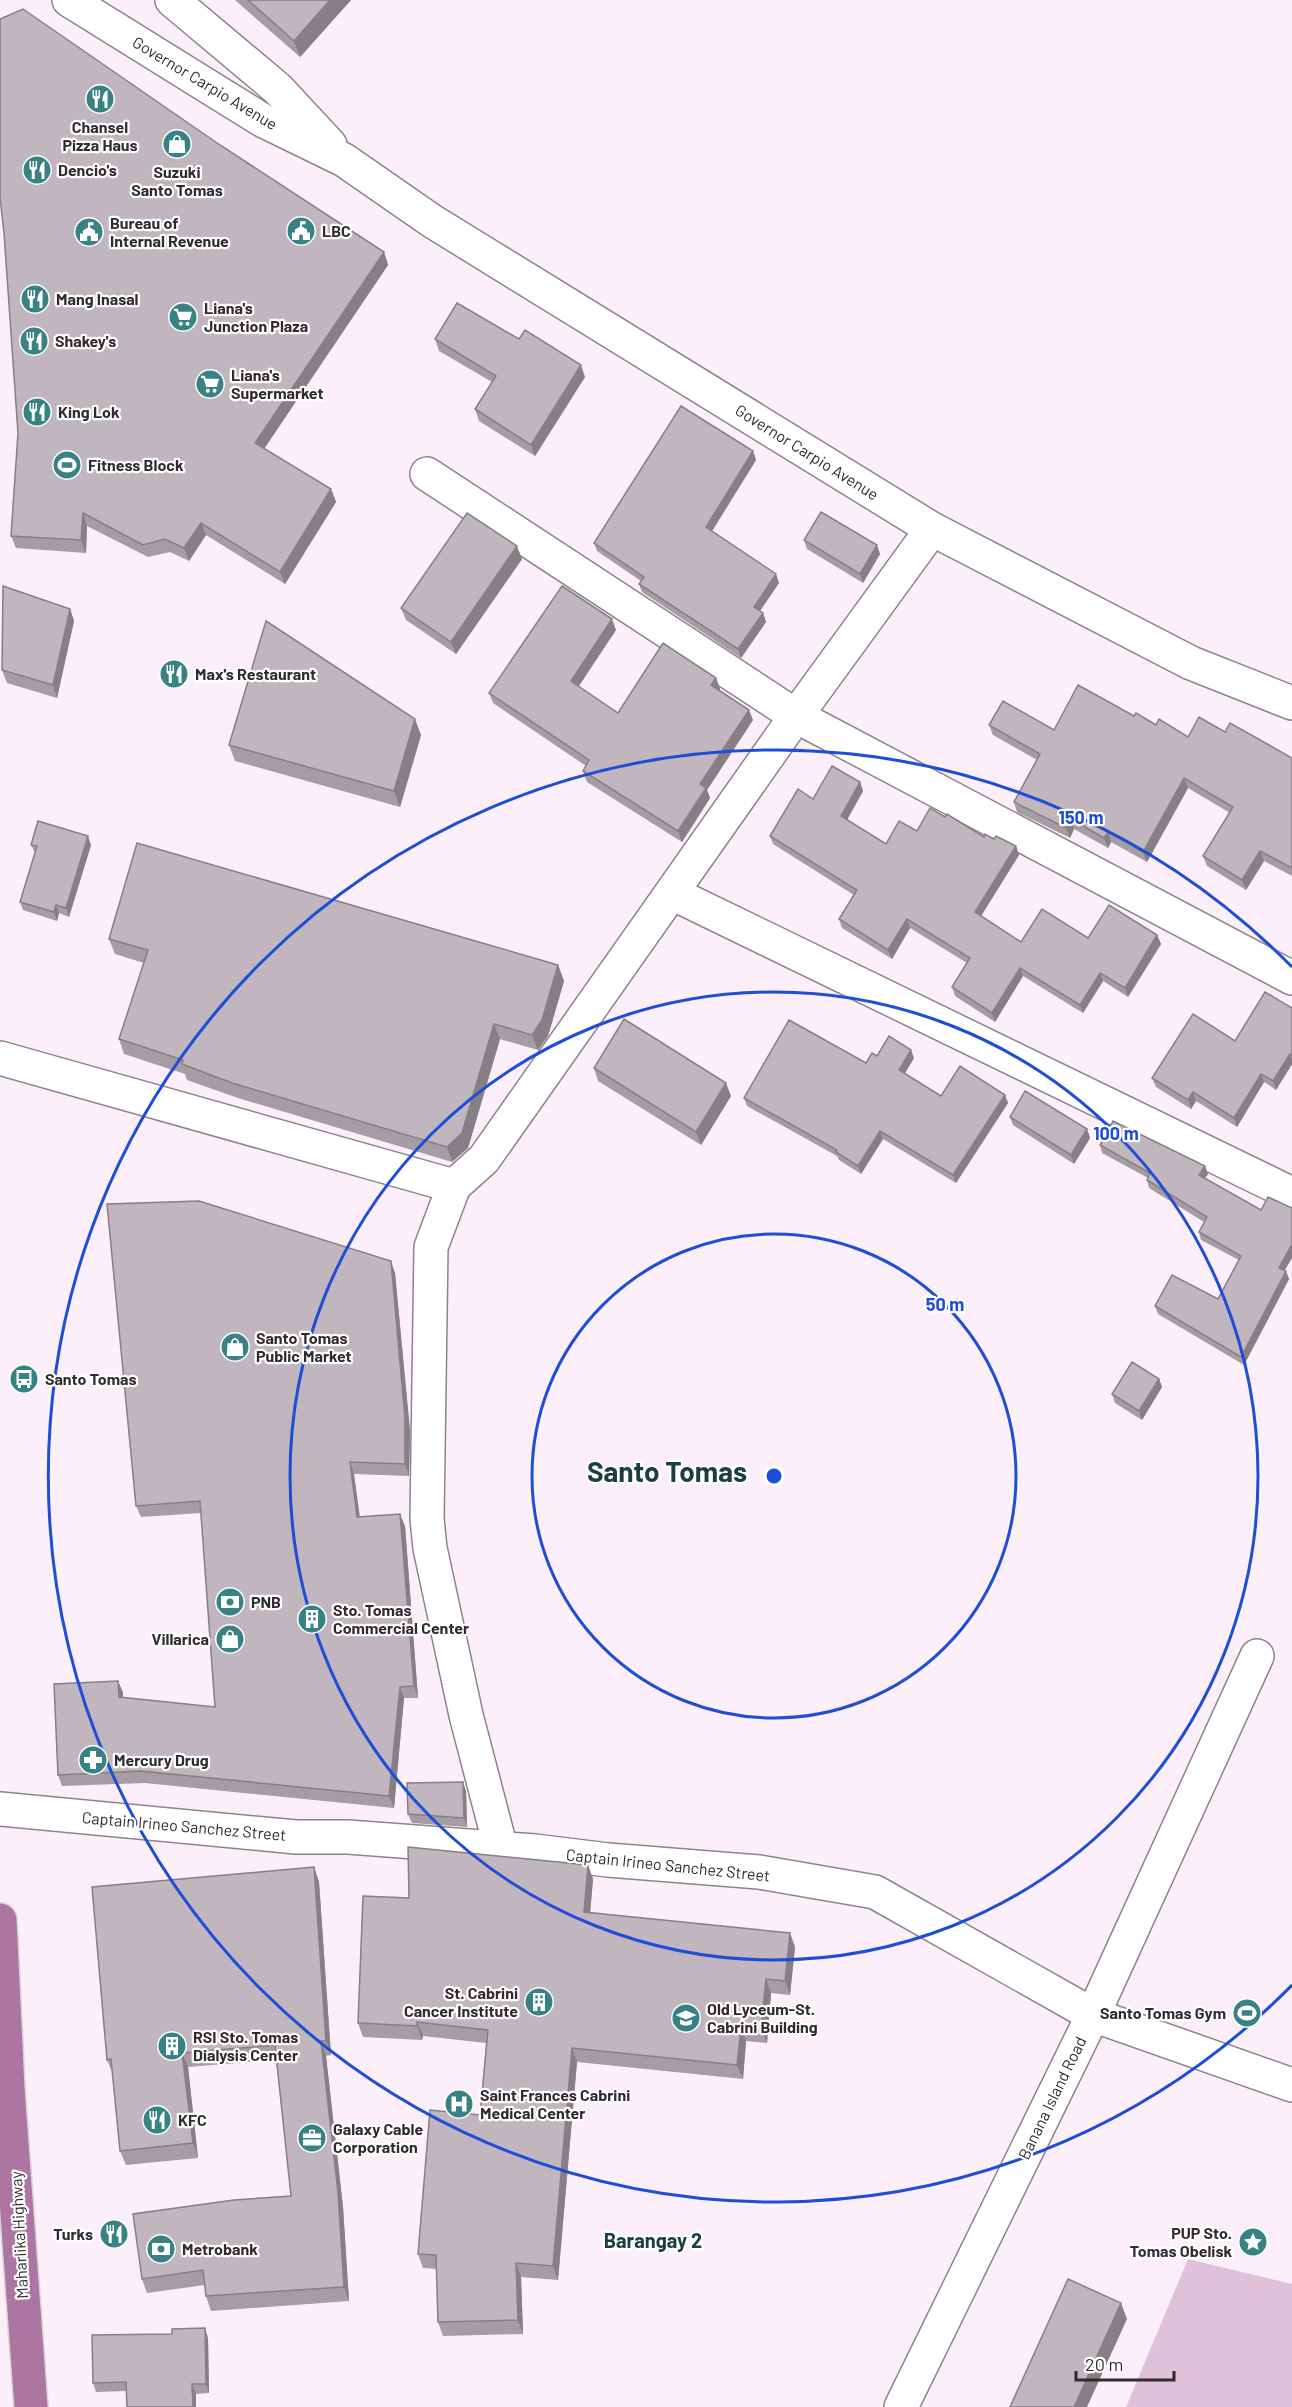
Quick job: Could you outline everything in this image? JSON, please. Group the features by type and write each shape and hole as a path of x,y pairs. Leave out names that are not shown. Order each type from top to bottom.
{"highway":[{"name":"Maharlika Highway","path":"0,1920 8,2089 31,2407"}],"street":[{"name":"Governor Carpio Avenue","path":"69,0 262,120 344,160 432,220 932,529 1191,663 1292,703"},
{"name":"Governor Carpio Avenue","path":"172,0 278,89 344,160"},
{"path":"427,474 796,716 1292,978"},
{"path":"501,1849 466,1715 430,1548 427,1519 431,1247 454,1186 484,1159 796,716 932,529"},
{"path":"672,893 1292,1194"},
{"path":"0,1058 454,1186"},
{"name":"Banana Island Road","path":"902,2407 1093,2015 1257,1656"},
{"name":"Captain Irineo Sanchez Street","path":"0,1809 296,1837 348,1837 759,1872 875,1892 1093,2015 1292,2085"}],"shaded area":[{"path":"1188,2259 1292,2284 1292,2407 1126,2407"}],"building":[{"path":"248,0 330,0 294,41"},
{"name":"Liana's Junction Plaza","path":"23,9 220,145 384,252 255,443 331,489 280,572 201,523 184,548 165,539 143,545 83,513 81,540 11,536 18,433 0,197 0,19"},
{"path":"457,303 519,339 525,330 581,365 531,445 475,409 496,376 435,339"},
{"path":"681,406 753,451 706,527 776,574 754,607 763,613 738,649 639,584 644,577 594,543"},
{"path":"821,512 877,545 860,574 804,540"},
{"path":"467,513 517,546 451,642 401,608"},
{"path":"3,586 70,609 53,685 2,670"},
{"path":"562,586 612,619 571,681 618,713 663,643 716,678 711,685 749,710 700,784 706,788 678,831 583,771 589,760 489,693"},
{"path":"266,621 415,719 394,791 229,745"},
{"path":"1078,685 1134,716 1136,713 1156,725 1159,719 1188,737 1199,717 1225,732 1230,723 1292,758 1292,868 1260,851 1242,880 1203,856 1233,807 1184,778 1143,852 1108,832 1104,838 1071,819 1066,828 1014,802 1040,754 989,725 1003,701 1054,730"},
{"path":"832,766 860,782 841,816 886,844 899,821 917,831 930,808 945,817 947,814 984,837 985,834 994,839 996,836 1016,846 975,912 1021,942 1042,909 1088,938 1109,905 1157,935 1125,988 1100,973 1080,1005 1020,968 992,1013 952,987 970,958 907,919 888,950 839,919 857,890 770,836 798,789 813,799"},
{"path":"38,821 88,836 66,908 56,905 54,912 20,902 37,846 31,845"},
{"path":"137,843 558,965 542,1020 532,1035 494,1024 462,1133 447,1147 232,1083 182,1064 183,1060 119,1039 148,950 109,939"},
{"path":"1265,992 1292,1008 1292,1055 1290,1054 1273,1081 1261,1074 1234,1118 1193,1092 1188,1100 1152,1078 1193,1014 1235,1041"},
{"path":"624,1019 726,1083 696,1132 594,1068"},
{"path":"789,1020 866,1063 872,1053 877,1056 889,1036 911,1050 899,1070 941,1096 960,1066 1005,1095 953,1175 880,1131 858,1166 836,1152 837,1150 744,1098"},
{"path":"1025,1091 1087,1129 1071,1155 1010,1117"},
{"path":"1113,1121 1205,1166 1199,1175 1261,1210 1268,1197 1292,1208 1292,1244 1279,1268 1286,1271 1241,1357 1155,1306 1172,1275 1218,1299 1241,1256 1199,1232 1207,1217 1147,1180 1150,1173 1100,1145"},
{"path":"199,1201 391,1261 405,1419 405,1464 350,1462 357,1517 400,1514 414,1686 400,1687 389,1796 141,1771 58,1775 54,1684 118,1681 119,1697 215,1707 200,1501 136,1506 107,1204"},
{"path":"1132,1362 1159,1379 1139,1411 1112,1394"},
{"path":"463,1782 464,1818 408,1814 407,1783"},
{"path":"408,1847 588,1865 584,1912 790,1933 785,1981 766,1979 761,2029 741,2027 737,2065 572,2048 553,2266 516,2263 518,2320 438,2322 436,2255 418,2254 430,2110 480,2115 488,2030 417,2022 417,2026 358,2023 363,1896 409,1898"},
{"path":"314,1867 326,2041 321,2041 338,2193 344,2287 206,2296 203,2270 142,2279 133,2214 234,2200 291,2196 275,2045 182,2053 193,2143 120,2151 111,2059 107,2060 92,1887"},
{"path":"1068,2279 1121,2303 1074,2407 1010,2407"},
{"path":"205,2328 206,2384 192,2384 193,2407 127,2407 126,2382 93,2383 92,2335 172,2334 172,2329"}],"place":[{"name":"Chansel Pizza Haus","path":"100,99"},
{"name":"Suzuki Santo Tomas","path":"177,144"},
{"name":"Dencio's","path":"37,170"},
{"name":"LBC","path":"301,231"},
{"name":"Bureau of Internal Revenue","path":"89,232"},
{"name":"Mang Inasal","path":"35,299"},
{"name":"Liana's Junction Plaza","path":"183,317"},
{"name":"Shakey's","path":"34,341"},
{"name":"Liana's Supermarket","path":"210,384"},
{"name":"King Lok","path":"37,412"},
{"name":"Fitness Block","path":"67,465"},
{"name":"Max's Restaurant","path":"174,674"},
{"name":"Santo Tomas Public Market","path":"235,1347"},
{"name":"Santo Tomas","path":"24,1379"},
{"name":"PNB","path":"230,1602"},
{"name":"Sto. Tomas Commercial Center","path":"312,1619"},
{"name":"Villarica","path":"230,1639"},
{"name":"Mercury Drug","path":"93,1760"},
{"name":"St. Cabrini Cancer Institute","path":"539,2002"},
{"name":"Santo Tomas Gym","path":"1247,2013"},
{"name":"Old Lyceum-St. Cabrini Building","path":"686,2018"},
{"name":"RSI Sto. Tomas Dialysis Center","path":"172,2046"},
{"name":"Saint Frances Cabrini Medical Center","path":"459,2104"},
{"name":"KFC","path":"157,2120"},
{"name":"Galaxy Cable Corporation","path":"312,2138"},
{"name":"Turks","path":"114,2234"},
{"name":"PUP Sto. Tomas Obelisk","path":"1253,2242"},
{"name":"Metrobank","path":"161,2249"}],"district":[{"name":"Santo Tomas","path":"667,1472"},
{"name":"Barangay 2","path":"653,2241"}]}
